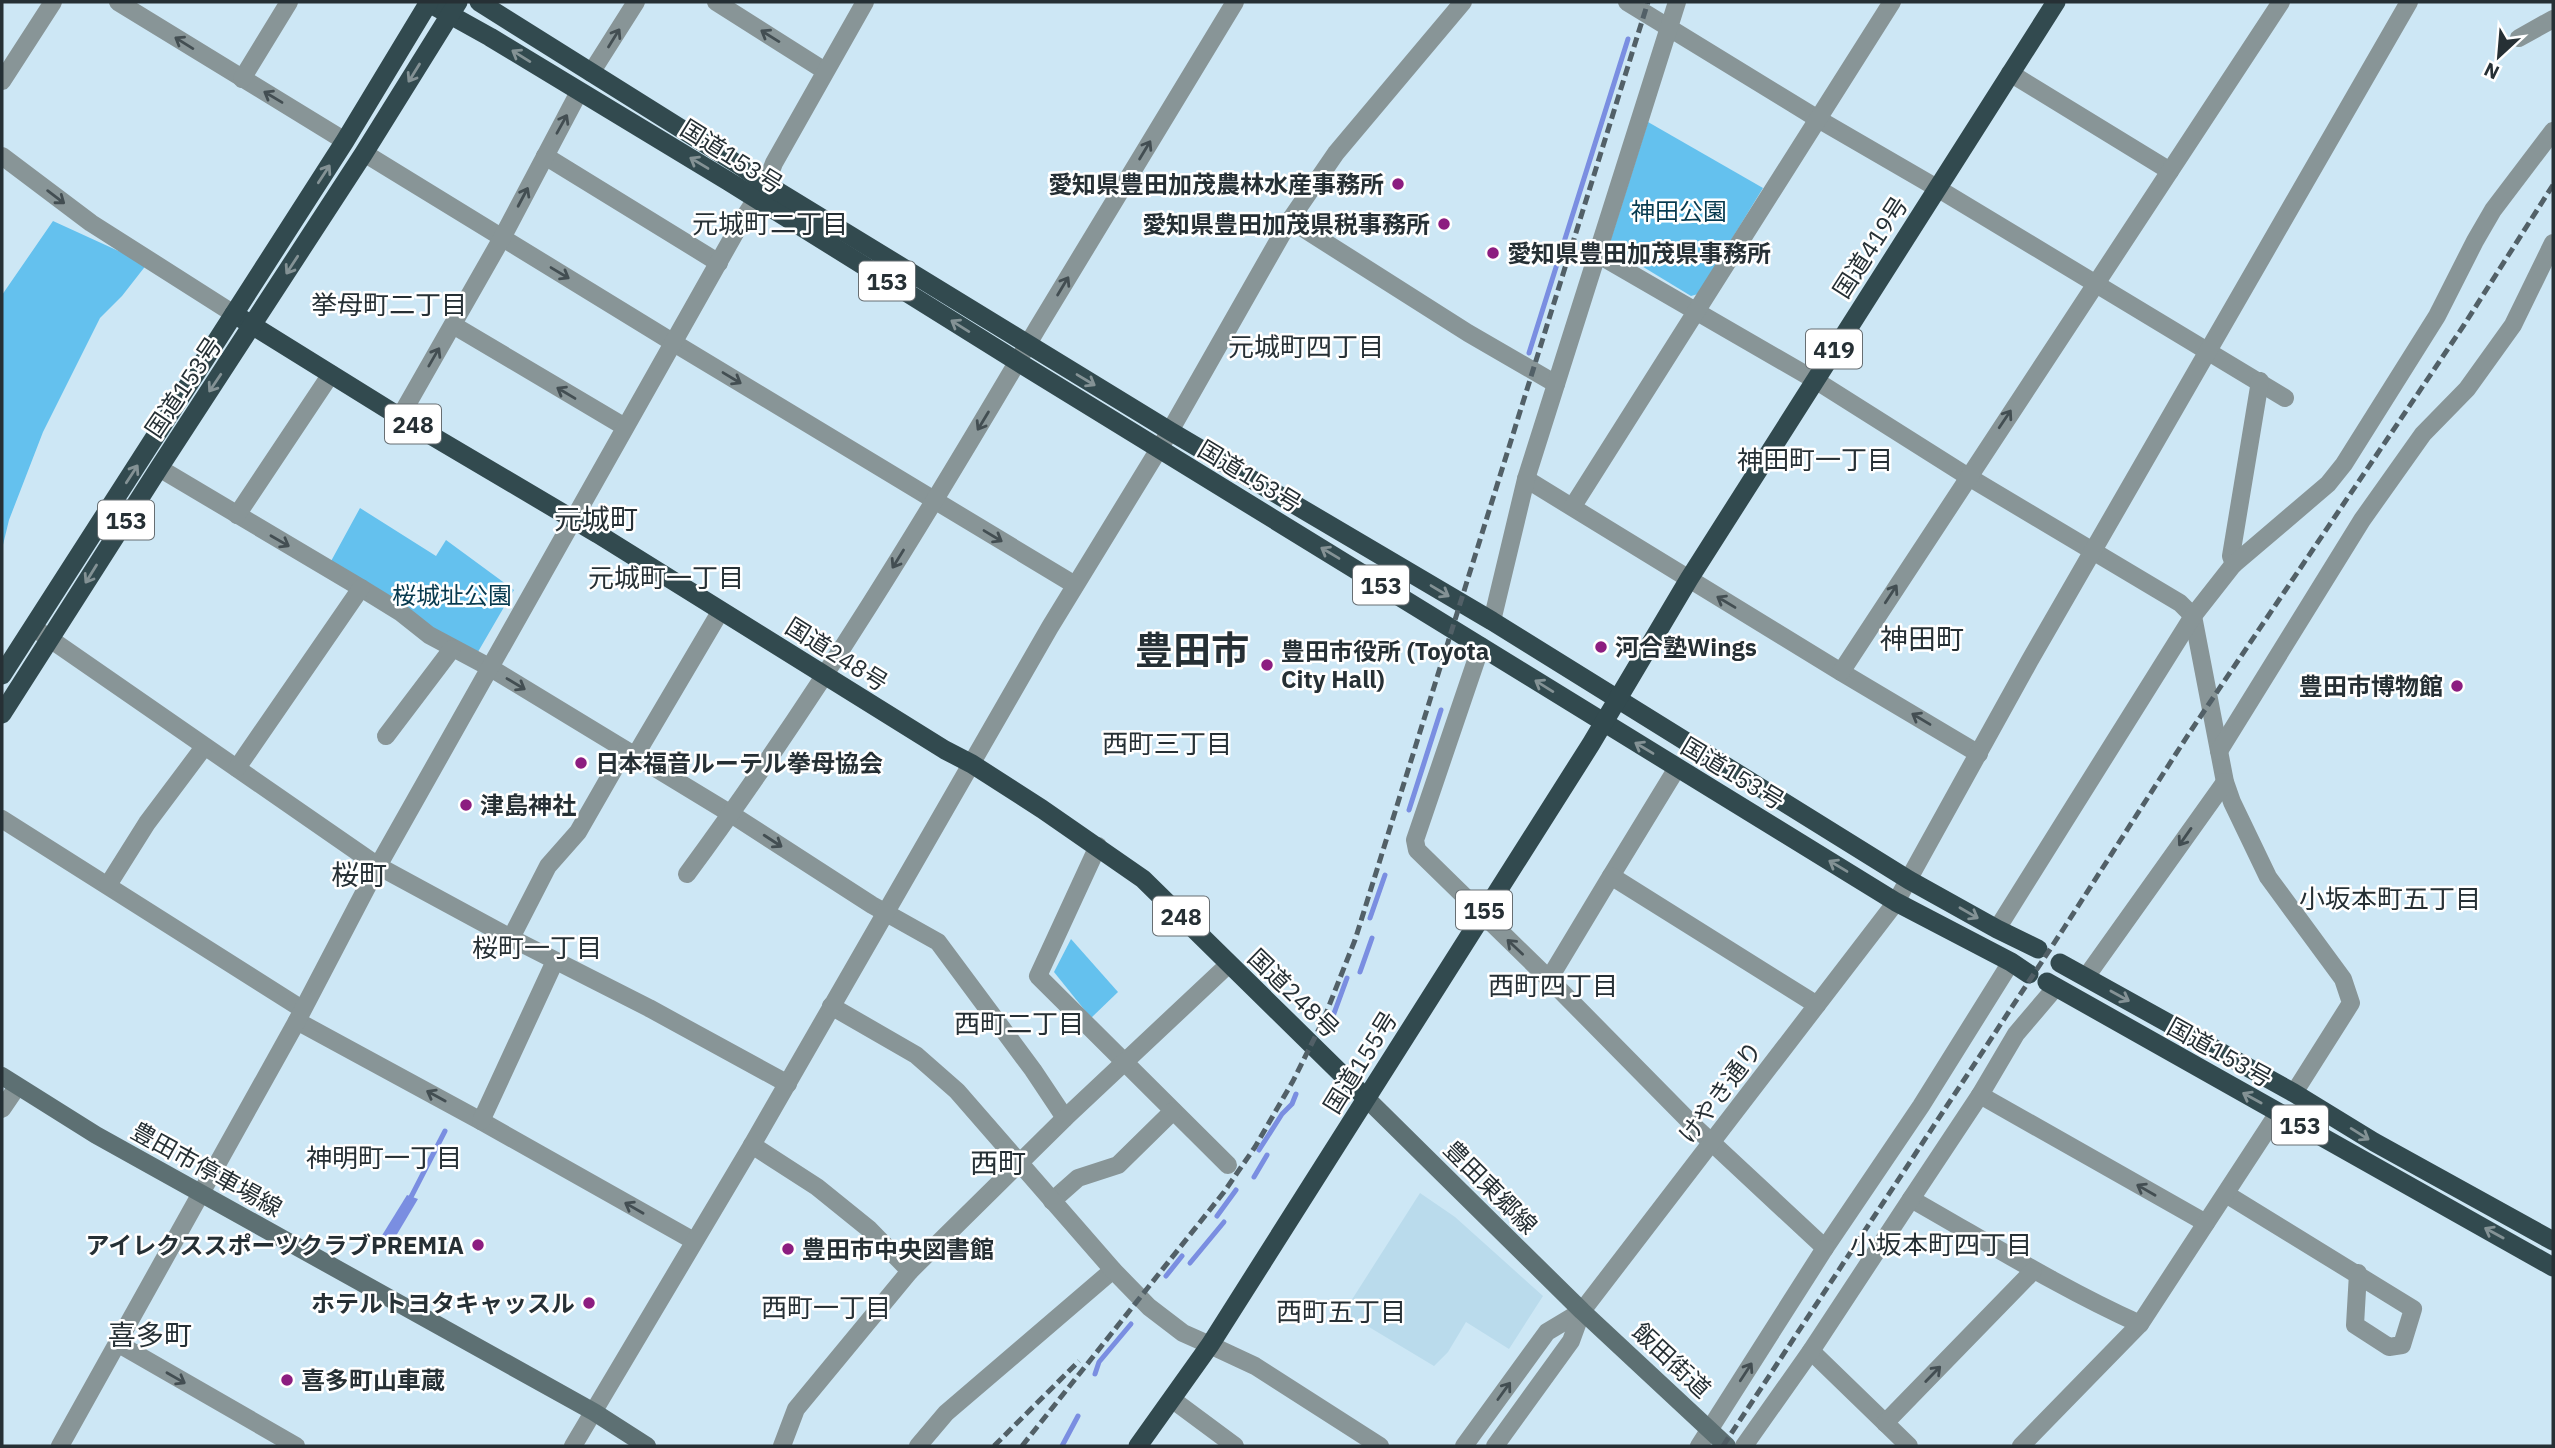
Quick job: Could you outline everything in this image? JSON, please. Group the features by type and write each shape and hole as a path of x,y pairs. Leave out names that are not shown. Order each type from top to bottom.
{"highway":[{"name":"国道153号","path":"2,675 345,141 428,2"},
{"name":"153","path":"428,2 454,8"},
{"name":"国道153号","path":"479,2 739,165 761,192"},
{"name":"国道419号","path":"1617,699 1689,579 2056,2"},
{"name":"国道153号","path":"2,715 159,468 365,153 454,8 579,92 729,181 761,192 1023,354 1159,449 1602,722 1896,902 2029,974"},
{"name":"国道248号","path":"234,314 400,417 575,520 945,750 972,764 1098,846 1143,879 1366,1098"},
{"name":"国道153号","path":"1023,354 1170,431 1492,621 1909,880 2038,949"},
{"name":"国道155号","path":"1138,1446 1210,1345 1617,699"},
{"name":"国道153号","path":"2060,963 2553,1241"},
{"name":"国道153号","path":"2051,985 2553,1267"}],"main road":[{"name":"豊田市停車場線","path":"9,1082 200,1194 594,1412 647,1446"},
{"name":"豊田東郷線","path":"1366,1098 1583,1311"},
{"name":"飯田街道","path":"1583,1311 1727,1446"}],"street":[{"path":"2,82 53,2"},
{"path":"118,2 345,141"},
{"path":"243,79 289,2"},
{"path":"592,74 636,2"},
{"path":"716,2 825,71"},
{"path":"60,1446 300,1015 378,866 625,427 761,192 774,163 865,2"},
{"path":"687,874 825,675 935,501 1235,2"},
{"path":"573,1446 788,1084 1075,584 1170,431 1290,220 1336,153 1463,2"},
{"path":"1627,2 2285,398"},
{"path":"1492,621 1526,479 1677,2"},
{"path":"1841,672 2281,2"},
{"name":"けやき通り","path":"1495,1446 1571,1341 1583,1311 1896,902 2207,351 2409,2"},
{"path":"1573,506 1889,3"},
{"path":"2519,38 2553,19"},
{"path":"2010,73 2169,171"},
{"path":"400,417 502,238 579,92"},
{"path":"1997,929 2193,616 2234,564 2329,484 2344,464 2437,316 2493,210 2553,131"},
{"path":"365,153 1075,584"},
{"path":"2,156 91,223 234,314"},
{"path":"545,156 719,263"},
{"path":"1290,220 1468,333 1556,384"},
{"path":"2219,751 2362,520 2423,435 2467,389 2513,325 2553,243"},
{"path":"1597,254 1815,380 1968,476 2180,603 2193,616 2225,782 2232,802 2268,877 2343,979 2351,1003 2294,1093"},
{"path":"453,325 625,427"},
{"path":"237,515 331,374"},
{"path":"2234,564 2231,556 2260,381"},
{"path":"159,468 361,588 452,649 489,667 731,814 886,913 938,942 1033,1070 1065,1118"},
{"path":"1526,479 1979,754"},
{"path":"237,768 361,588"},
{"path":"511,938 548,866 578,832 720,612"},
{"path":"33,627 378,866 788,1084"},
{"path":"1481,646 1415,840 1417,850 1694,1126 1825,1248"},
{"path":"386,736 452,649"},
{"path":"108,886 147,823 204,747"},
{"path":"1549,979 1677,768"},
{"path":"2085,977 2225,782"},
{"path":"2,819 108,886 300,1015 694,1241"},
{"path":"1098,846 1038,976 1228,1164"},
{"path":"1611,876 1817,1005"},
{"path":"481,1121 555,961"},
{"path":"1699,1446 1825,1248 1921,1106 2011,962"},
{"path":"782,1446 796,1409 910,1271 1065,1118 1229,964"},
{"path":"1744,1446 1811,1352 1980,1095 2016,1034 2051,985"},
{"path":"831,1006 916,1055 957,1091 1113,1270 1149,1307 1183,1333 1255,1366 1380,1446"},
{"path":"2,1109 9,1082"},
{"path":"1980,1095 2206,1223"},
{"path":"1052,1201 1078,1178 1118,1165 1173,1111"},
{"path":"2021,1446 2140,1324 2278,1113"},
{"path":"752,1145 817,1187 869,1229 910,1271"},
{"path":"2226,1194 2357,1273"},
{"path":"1911,1199 2033,1271 2140,1324"},
{"path":"918,1446 946,1413 1113,1270"},
{"path":"1885,1423 2033,1271"},
{"name":"けやき通り","path":"1464,1446 1548,1332 1583,1311"},
{"path":"117,1343 286,1444"},
{"path":"1811,1352 1909,1446"},
{"path":"1173,1400 1236,1446"}],"shaded area":[{"path":"1420,1193 1455,1217 1543,1296 1509,1349 1466,1322 1448,1352 1434,1366 1344,1312"},
{"path":"407,1195 418,1199 387,1251 376,1245"}],"green space":[{"name":"神田公園","path":"1648,122 1763,188 1698,294 1691,296 1612,248 1610,242"},
{"path":"53,221 147,264 122,296 100,318 43,432 9,520 2,549 2,295"},
{"name":"桜城址公園","path":"360,508 436,556 446,540 514,590 475,657 330,563"},
{"path":"1071,939 1118,992 1091,1018 1054,972"}],"waterway":[{"path":"1529,353 1628,39"},
{"path":"1409,810 1441,710"},
{"path":"1370,918 1385,875"},
{"path":"1360,972 1372,938"},
{"path":"1329,1027 1347,978"},
{"path":"1259,1150 1282,1114 1292,1104 1296,1094"},
{"path":"411,1197 445,1131"},
{"path":"1254,1177 1267,1155"},
{"path":"1217,1216 1236,1190"},
{"path":"1190,1263 1224,1222"},
{"path":"1166,1276 1182,1256"},
{"path":"1095,1374 1099,1362 1131,1324"},
{"path":"1062,1446 1078,1416"}],"railway":[{"path":"1022,1446 1224,1192 1255,1147 1323,1021 1355,940 1648,2"},
{"path":"1723,1446 2188,735 2464,325 2553,185"},
{"path":"994,1446 1079,1361"}],"place":[{"name":"愛知県豊田加茂農林水産事務所","path":"1398,184"},
{"name":"愛知県豊田加茂県税事務所","path":"1444,224"},
{"name":"愛知県豊田加茂県事務所","path":"1493,253"},
{"name":"河合塾Wings","path":"1601,647"},
{"name":"豊田市役所 (Toyota City Hall)","path":"1267,665"},
{"name":"豊田市博物館","path":"2457,686"},
{"name":"日本福音ルーテル拳母協会","path":"581,763"},
{"name":"津島神社","path":"466,805"},
{"name":"アイレクススポーツクラブPREMIA","path":"478,1245"},
{"name":"豊田市中央図書館","path":"788,1249"},
{"name":"ホテルトヨタキャッスル","path":"589,1303"},
{"name":"喜多町山車蔵","path":"287,1380"}],"district":[{"name":"元城町二丁目","path":"770,223"},
{"name":"挙母町二丁目","path":"389,304"},
{"name":"元城町四丁目","path":"1306,346"},
{"name":"神田町一丁目","path":"1815,459"},
{"name":"元城町","path":"596,518"},
{"name":"元城町一丁目","path":"666,577"},
{"name":"神田町","path":"1922,638"},
{"name":"豊田市","path":"1192,649"},
{"name":"西町三丁目","path":"1167,743"},
{"name":"桜町","path":"359,874"},
{"name":"小坂本町五丁目","path":"2390,898"},
{"name":"桜町一丁目","path":"537,947"},
{"name":"西町四丁目","path":"1553,985"},
{"name":"西町二丁目","path":"1019,1023"},
{"name":"神明町一丁目","path":"384,1157"},
{"name":"西町","path":"998,1162"},
{"name":"小坂本町四丁目","path":"1941,1244"},
{"name":"西町一丁目","path":"826,1307"},
{"name":"西町五丁目","path":"1341,1311"},
{"name":"喜多町","path":"150,1334"}]}
